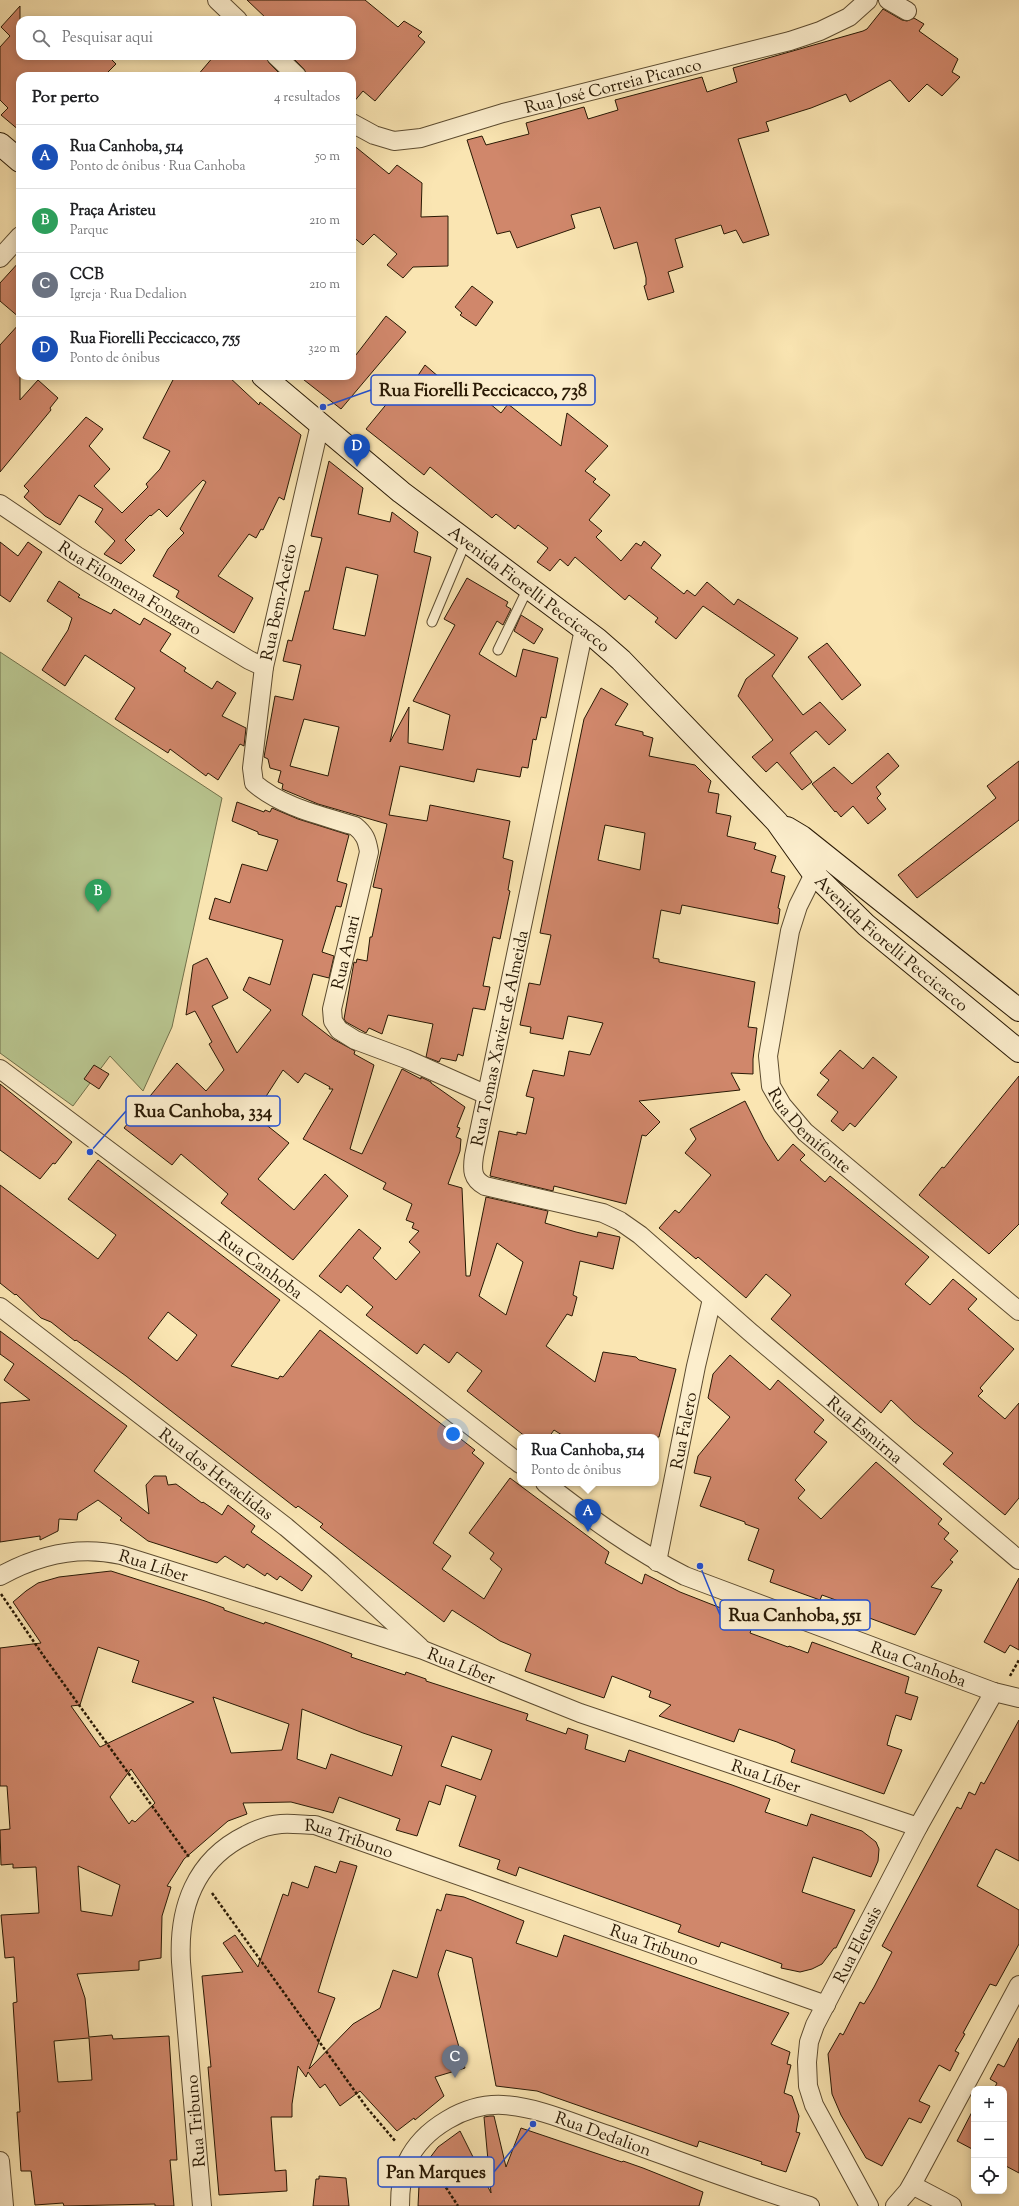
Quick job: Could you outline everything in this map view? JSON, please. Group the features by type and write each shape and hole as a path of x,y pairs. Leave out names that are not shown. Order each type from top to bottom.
{"main road":[{"path":"0,144 16,158"},
{"name":"Avenida Fiorelli Peccicacco","path":"268,380 401,492 584,629 621,660 778,822 814,874 866,925 1019,1051"},
{"name":"Avenida Fiorelli Peccicacco","path":"778,822 802,837 1019,1010"}],"street":[{"path":"217,0 234,16"},
{"name":"Rua José Correia Picanco","path":"356,125 374,135 394,141 421,138 503,113 790,41 820,31 849,17 868,0"},
{"path":"888,0 908,11"},
{"path":"280,60 293,72"},
{"path":"0,258 16,240"},
{"name":"Rua Bem-Aceito","path":"254,783 252,768 264,667 320,424"},
{"name":"Rua Filomena Fongaro","path":"0,504 90,564 243,657 264,667"},
{"name":"Rua Tomas Xavier de Almeida","path":"584,629 472,1169 474,1177 478,1182 485,1186 603,1214 620,1221 640,1235 712,1299"},
{"name":"Rua Anari","path":"254,783 268,795 287,804 355,826 363,833 367,842 369,852 332,1009 333,1021 339,1030 355,1040 406,1059 487,1095"},
{"name":"Rua Demifonte","path":"824,855 798,906 790,931 768,1056 771,1086 782,1106 805,1132 1019,1311"},
{"name":"Rua Canhoba","path":"0,1069 311,1302 517,1462"},
{"name":"Rua Esmirna","path":"712,1299 1019,1560"},
{"name":"Rua Falero","path":"657,1562 696,1366 712,1299"},
{"name":"Rua dos Heraclidas","path":"0,1307 286,1527 332,1566 423,1650"},
{"name":"Rua Canhoba","path":"549,1486 611,1533 657,1562 685,1576 729,1594 830,1629 994,1692 1019,1698"},
{"name":"Rua Líber","path":"0,1576 20,1565 60,1553 101,1550 121,1555 423,1650 580,1712 918,1826"},
{"name":"Rua Eleusis","path":"869,2206 814,2105 808,2086 807,2062 809,2042 826,2005 918,1826 994,1692"},
{"name":"Rua Tribuno","path":"202,2206 195,2110 181,1962 180,1942 183,1916 199,1875 211,1860 225,1846 260,1828 281,1824 315,1825 826,2005"},
{"path":"895,2206 912,2185 1019,1985"},
{"name":"Rua Dedalion","path":"400,2206 402,2177 413,2151 436,2129 455,2114 489,2105 515,2106 579,2126 810,2206"},
{"path":"0,2161 4,2206"},
{"path":"912,2185 952,2206"}],"lane":[{"path":"432,622 466,540"},
{"path":"498,650 529,588"}],"path":[{"path":"413,2151 447,2188 458,2206"}],"green space":[{"path":"0,652 222,798 172,1027 143,1091 110,1056 73,1106 0,1053"}],"building":[{"path":"247,0 365,0 398,27 404,21 422,32 418,36 425,42 375,101 363,91 356,99 356,72 305,72 295,60 356,60 356,16 264,16"},
{"path":"20,6 20,16 16,16 16,60 112,60 116,64 108,72 16,72 16,128 1,115 8,108 0,100 0,47 10,36 1,27"},
{"path":"883,9 902,20 907,21 914,18 924,24 919,31 958,59 952,72 960,77 942,96 927,84 909,102 890,80 850,102 846,94 811,108 766,122 769,131 738,139 769,235 743,243 736,230 724,234 721,225 675,239 683,267 668,272 674,292 648,300 644,286 646,285 646,278 637,242 614,249 600,207 571,215 575,228 517,248 510,231 497,234 467,140 482,136 486,145 529,134 526,123 584,107 588,119 618,110 615,100 702,77 707,92 737,82 733,68 863,31 867,29"},
{"path":"211,60 268,60 278,72 200,72"},
{"path":"356,147 389,174 397,165 422,183 421,217 448,216 448,266 413,267 403,278 387,265 397,254 374,234 363,245 356,239"},
{"path":"16,265 16,315 0,301 0,283"},
{"path":"472,286 493,302 476,326 460,315 462,313 455,307"},
{"path":"386,316 406,332 341,409 304,380 356,380 356,355"},
{"path":"16,327 16,380 20,380 20,400 38,380 58,398 50,408 51,410 0,472 0,345"},
{"path":"425,365 468,402 476,392 501,413 508,404 561,446 567,413 608,446 585,471 596,479 593,482 610,495 589,520 602,531 596,537 621,561 636,543 641,546 644,541 661,555 651,568 684,594 687,590 695,596 707,582 734,605 738,599 798,638 772,676 803,715 820,702 846,730 829,745 816,731 790,753 812,782 802,790 777,762 766,772 752,757 773,740 738,696 746,679 775,655 703,606 676,639 655,622 658,618 629,595 625,600 575,557 568,566 560,559 550,571 537,562 548,548 518,525 515,529 496,514 492,518 430,467 424,475 366,429 403,384 409,389"},
{"path":"173,380 232,380 259,405 260,402 301,435 284,500 279,497 263,530 261,529 256,538 249,534 218,576 253,598 234,633 176,597 179,591 153,576 168,549 184,533 180,529 206,482 203,480 167,517 159,509 151,516 150,515 125,540 135,550 121,564 104,554 115,541 95,522 103,509 79,495 60,525 45,516 24,497 29,491 24,486 86,417 103,429 89,446 110,469 94,486 122,513 148,487 146,484 160,469 170,451 143,438"},
{"path":"329,461 363,488 358,514 390,522 392,512 418,532 414,552 431,557 390,742 409,707 408,743 443,750 450,715 413,701 455,625 444,619 467,578 508,602 506,606 511,609 503,625 497,621 479,654 516,677 523,649 558,658 546,718 541,717 536,740 533,739 528,768 522,767 520,777 477,769 474,782 400,766 389,815 427,821 430,805 510,821 503,858 513,861 508,890 510,891 500,939 493,937 483,986 490,987 485,1010 473,1008 463,1056 458,1054 456,1061 441,1058 439,1062 426,1057 433,1024 388,1015 382,1034 369,1028 366,1033 346,1022 344,1019 354,962 356,963 357,959 367,961 370,937 372,937 382,889 373,887 387,824 318,804 282,789 283,784 278,782 281,771 270,768 268,759 264,757 275,696 293,700 301,665 283,661 288,640 292,641 305,591 309,591 322,538 311,536","holes":["346,567 378,575 365,636 333,629","304,719 339,727 328,776 290,766"]},
{"path":"0,542 18,556 28,542 42,552 10,602 0,595"},
{"path":"59,581 80,595 78,597 111,614 114,609 140,625 144,618 171,634 160,651 186,668 184,671 212,689 217,681 236,693 222,716 246,728 244,746 240,744 218,780 208,773 206,776 170,749 168,753 115,719 135,688 85,655 65,686 42,670 68,630 72,618 47,601"},
{"path":"521,615 543,629 534,644 514,631"},
{"path":"827,643 861,685 842,700 808,657"},
{"path":"601,688 628,704 615,725 643,732 643,735 653,738 649,756 695,765 711,781 708,792 719,794 716,813 731,816 727,836 756,843 754,849 776,856 771,872 785,876 778,908 780,909 778,924 682,905 680,914 661,910 653,958 659,959 659,962 755,982 748,1027 757,1028 753,1059 753,1074 731,1073 740,1090 639,1101 660,1122 646,1136 642,1135 626,1204 554,1186 553,1191 490,1176 499,1131 517,1135 517,1132 526,1134 534,1098 526,1096 533,1070 564,1076 569,1051 590,1055 603,1023 568,1016 563,1039 530,1033 531,1027 520,1025 529,983 540,985 551,935 540,933 584,719","holes":["605,825 645,833 640,870 598,860"]},
{"path":"888,753 899,766 876,787 881,794 877,798 886,809 868,824 853,806 841,817 836,811 835,812 812,784 834,767 852,784"},
{"path":"1019,761 1019,820 917,898 898,875 996,798 987,786"},
{"path":"237,802 264,812 265,810 270,812 272,808 298,819 349,835 337,881 347,884 341,907 336,906 322,952 334,956 329,978 313,974 302,1015 333,1039 355,1051 354,1054 374,1065 350,1149 362,1154 402,1069 421,1079 421,1077 431,1082 465,1107 457,1127 460,1128 456,1137 461,1139 460,1151 448,1184 462,1188 466,1276 470,1276 486,1197 548,1211 545,1223 597,1237 598,1232 620,1237 613,1269 580,1261 573,1295 577,1297 572,1316 567,1314 546,1346 595,1382 603,1352 636,1357 639,1360 676,1369 659,1437 659,1434 560,1434 554,1430 551,1434 522,1434 467,1391 482,1371 457,1352 449,1363 424,1344 417,1354 366,1315 373,1307 347,1285 341,1293 319,1276 359,1229 381,1248 373,1258 396,1280 420,1252 409,1242 419,1231 412,1228 414,1223 406,1220 412,1204 383,1189 386,1183 303,1139 333,1089 329,1089 330,1087 305,1073 298,1083 283,1070 254,1115 289,1143 258,1179 294,1210 325,1174 348,1196 293,1260 221,1203 228,1194 181,1154 172,1165 124,1128 177,1063 206,1091 224,1070 209,1044 212,1042 195,1011 186,1015 193,965 207,958 228,998 212,1006 237,1053 271,1010 243,990 249,977 270,985 283,940 209,919 215,898 230,903 242,864 267,871 278,840 258,834 258,832 232,821","holes":["497,1243 523,1262 506,1315 479,1296"]},
{"path":"840,1050 863,1069 873,1057 897,1077 855,1127 850,1123 843,1131 831,1121 838,1112 817,1095 829,1080 820,1073"},
{"path":"94,1065 109,1074 99,1089 84,1079"},
{"path":"1019,1076 1019,1224 989,1254 919,1195 942,1167 944,1168"},
{"path":"0,1084 72,1142 55,1164 53,1163 40,1179 0,1150"},
{"path":"745,1101 764,1139 778,1161 793,1144 805,1155 800,1160 825,1182 830,1176 929,1257 905,1284 930,1305 953,1279 977,1299 968,1309 1014,1349 980,1388 983,1391 978,1396 1005,1419 1019,1403 1019,1498 1005,1515 943,1464 953,1453 914,1422 891,1400 881,1413 771,1319 791,1295 766,1274 746,1298 698,1257 696,1259 659,1228 675,1210 679,1213 711,1175 685,1153 696,1139 690,1129"},
{"path":"98,1160 280,1300 231,1366 278,1379 280,1376 283,1377 320,1330 475,1450 472,1453 484,1463 433,1543 451,1556 442,1569 484,1599 502,1569 490,1559 494,1553 469,1533 510,1478 517,1483 517,1486 521,1486 609,1552 605,1563 642,1584 645,1574 680,1592 754,1621 750,1633 788,1647 789,1646 808,1653 812,1642 909,1677 905,1693 918,1697 911,1720 896,1715 887,1745 902,1750 884,1794 791,1762 795,1750 777,1742 739,1729 734,1742 659,1716 671,1705 649,1697 651,1691 612,1676 604,1698 525,1671 531,1654 500,1641 452,1610 444,1622 320,1527 323,1524 298,1506 296,1508 126,1376 76,1340 75,1341 51,1322 41,1318 16,1294 15,1295 0,1283 0,1185 98,1259 116,1235 68,1199","holes":["168,1312 197,1335 177,1361 148,1338"]},
{"path":"0,1331 127,1426 94,1471 149,1514 146,1485 154,1476 166,1476 168,1485 176,1484 202,1503 203,1502 222,1515 228,1505 255,1526 251,1532 312,1576 302,1591 280,1576 277,1580 267,1573 265,1576 247,1564 244,1568 225,1556 217,1563 148,1541 120,1520 122,1518 98,1500 78,1513 77,1520 59,1519 58,1531 40,1540 40,1536 0,1542 0,1403 30,1400 4,1380 14,1364 0,1354"},
{"path":"730,1355 770,1390 778,1380 824,1420 814,1432 827,1442 795,1480 805,1490 798,1498 821,1519 876,1462 942,1519 938,1524 949,1533 944,1539 958,1551 950,1560 953,1562 931,1587 942,1590 915,1635 856,1613 858,1608 822,1595 820,1600 770,1582 774,1570 748,1560 759,1529 745,1524 745,1522 700,1506 711,1477 694,1473 698,1456 730,1417 708,1398 713,1374"},
{"path":"111,1571 205,1601 224,1608 224,1610 264,1624 265,1622 321,1642 352,1654 351,1657 405,1675 406,1672 426,1679 426,1681 528,1714 526,1720 566,1734 568,1728 588,1735 585,1749 625,1762 629,1750 770,1799 765,1812 807,1826 811,1814 862,1831 876,1842 879,1849 878,1861 871,1877 813,1857 802,1892 855,1910 836,1948 834,1948 822,1964 812,1969 800,1972 781,1968 782,1964 721,1942 719,1947 678,1932 681,1925 519,1867 516,1876 497,1869 500,1860 459,1846 476,1796 446,1785 440,1805 429,1801 417,1836 396,1830 400,1819 339,1797 333,1813 291,1802 243,1803 247,1814 228,1821 184,1859 167,1886 171,1887 162,1916 161,1958 139,1961 139,1970 77,1974 85,1998 89,2037 112,2035 113,2039 169,2036 177,2160 170,2160 174,2206 155,2206 155,2204 64,2206 63,2203 35,2205 31,2171 21,2171 17,2112 20,2112 13,2003 17,2002 14,1957 5,1958 1,1915 39,1913 36,1867 13,1868 13,1864 1,1865 0,1830 10,1829 7,1786 0,1786 0,1648 41,1643 13,1602 38,1583 59,1577","holes":["98,1647 139,1661 132,1682 194,1702 100,1747 71,1706 80,1705","213,1697 289,1724 282,1750 231,1753","302,1709 363,1733 402,1746 392,1776 331,1754 326,1769 297,1759","452,1736 492,1750 481,1780 441,1766","131,1769 155,1803 135,1822 132,1820 129,1824 110,1797","78,1866 120,1885 112,1916 81,1911","89,2038 92,2080 58,2082 54,2041"]},
{"path":"1019,1578 1019,1650 1010,1645 1005,1653 984,1642"},
{"path":"1019,1720 1019,1861 996,1849 977,1886 1019,1910 1019,1944 996,1986 990,1984 963,2033 965,2034 955,2051 959,2053 950,2071 939,2065 919,2101 930,2106 921,2123 909,2118 882,2166 866,2158 841,2115 832,2094 828,2054 840,2033 843,2035 860,2002 864,2004 874,1987 892,1952 882,1946 957,1807 961,1809 969,1792 975,1795 981,1782 984,1784"},
{"path":"340,1861 357,1866 318,1992 335,1998 309,2069 353,2024 380,2008 393,1970 417,1978 437,1909 441,1911 446,1894 464,1897 524,1921 516,1943 557,1957 564,1935 789,2013 771,2044 790,2052 787,2064 791,2065 784,2093 792,2096 799,2116 796,2132 800,2133 786,2172 761,2164 762,2162 699,2141 697,2147 537,2091 496,2086 472,1958 446,1950 438,1974 465,2068 435,2077 444,2096 415,2120 414,2118 397,2131 360,2091 340,2106 325,2084 320,2088 308,2072 306,2077 298,2066 292,2104 292,2117 271,2117 275,2171 286,2170 287,2191 219,2195 208,2067 211,2067 202,1976 243,1972 223,1943 235,1935 258,1967 283,1894 288,1896 292,1882 308,1888 315,1866 336,1873"},
{"path":"1019,2038 1019,2173 1007,2167 1007,2086 996,2086 997,2083 990,2079 998,2064 1004,2067"},
{"path":"971,2114 971,2148 957,2141"},
{"path":"494,2116 506,2167 521,2128 643,2168 703,2192 699,2206 418,2206 419,2185 431,2162 429,2159 438,2147 460,2131 491,2193 484,2117"},
{"path":"319,2176 346,2178 349,2206 313,2206 316,2179 319,2179"}],"place":[{"name":"Rua Fiorelli Peccicacco, 738","path":"323,407"},
{"name":"Rua Fiorelli Peccicacco, 755","path":"357,467"},
{"name":"Praça Aristeu","path":"98,912"},
{"name":"Rua Canhoba, 334","path":"90,1152"},
{"name":"Rua Canhoba, 514","path":"588,1532"},
{"name":"Rua Canhoba, 551","path":"700,1566"},
{"name":"CCB","path":"455,2078"},
{"name":"Pan Marques","path":"533,2124"}]}
